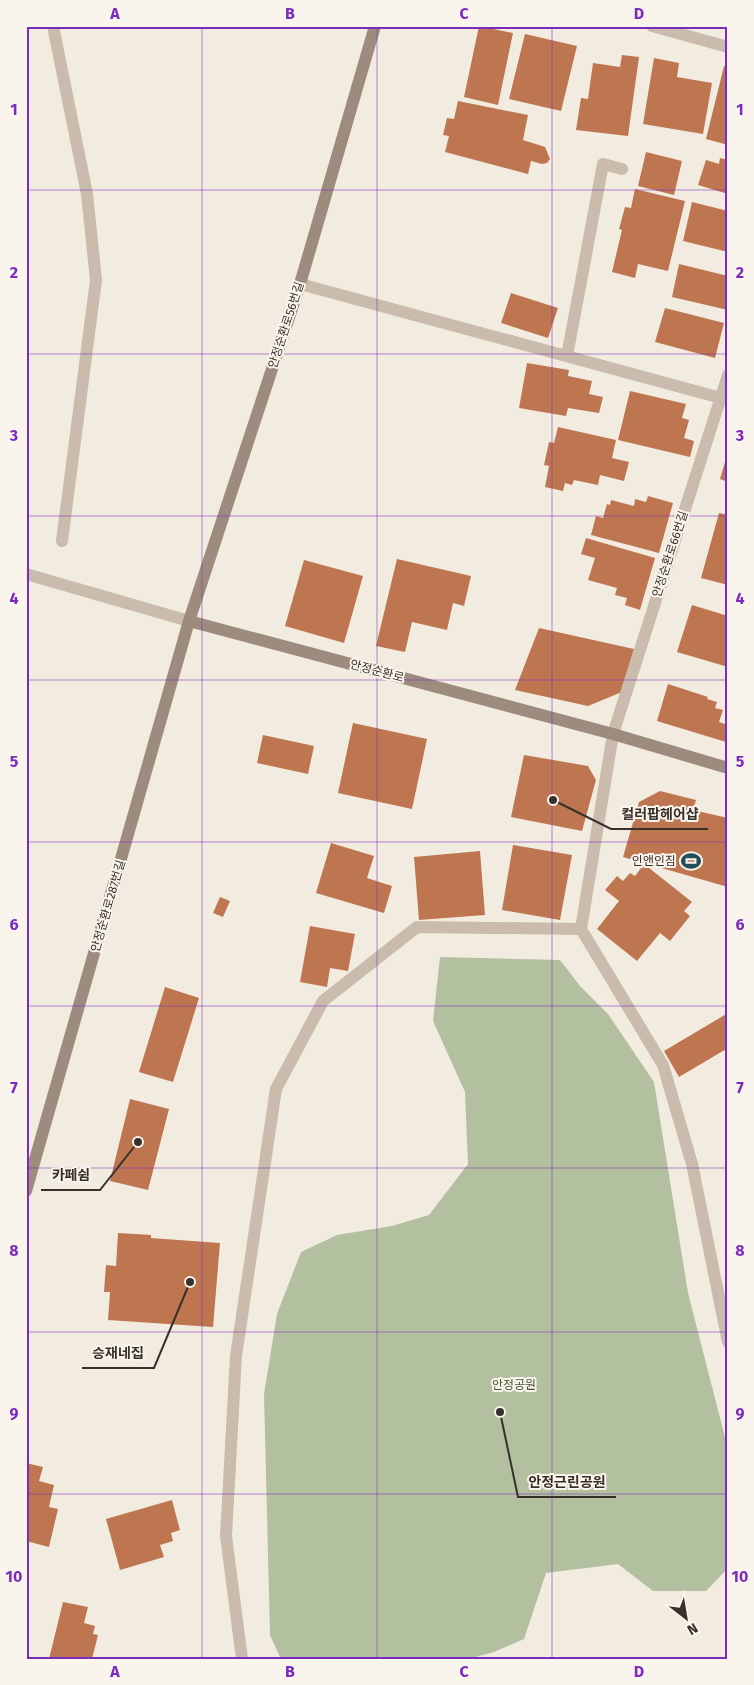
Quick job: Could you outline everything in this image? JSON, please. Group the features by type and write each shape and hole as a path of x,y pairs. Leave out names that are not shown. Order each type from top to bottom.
{"street":[{"path":"53,26 87,194 96,280 62,541"},
{"name":"안정순환로56번길","path":"189,621 300,284 375,26"},
{"path":"652,26 728,47"},
{"path":"567,356 602,164 622,168"},
{"path":"300,284 721,398"},
{"name":"안정순환로66번길","path":"581,929 613,734 728,375"},
{"name":"안정순환로","path":"26,574 189,621 613,734 728,768"},
{"name":"안정순환로287번길","path":"26,1191 189,621"},
{"path":"241,1658 226,1536 236,1356 276,1089 323,1000 417,927 581,929 662,1064 692,1164 728,1342"}],"green space":[{"name":"안정공원","path":"440,957 560,960 580,986 608,1014 654,1082 688,1293 728,1449 728,1568 706,1591 653,1591 618,1564 546,1573 524,1639 494,1652 468,1659 281,1659 270,1635 264,1394 277,1314 301,1252 337,1235 392,1226 429,1215 468,1164 465,1092 433,1021"}],"building":[{"path":"479,26 513,33 498,105 464,97"},
{"path":"525,34 577,46 561,111 509,99"},
{"path":"622,55 639,57 628,136 576,130 581,98 588,99 593,63 620,67"},
{"path":"654,58 679,63 677,77 712,83 703,134 643,124"},
{"path":"724,66 728,67 728,145 706,139"},
{"path":"458,101 528,115 523,140 545,147 550,159 547,163 542,164 531,161 528,174 445,152 449,136 443,135 447,118 454,119"},
{"path":"646,152 682,161 674,195 638,186"},
{"path":"720,158 728,160 728,194 698,185 706,160 719,164"},
{"path":"635,189 685,201 668,271 638,264 635,278 612,272 622,230 619,229 625,207 631,208"},
{"path":"692,202 728,211 728,252 683,241"},
{"path":"679,264 728,276 728,310 672,297"},
{"path":"511,293 558,308 548,338 501,323"},
{"path":"665,308 724,323 715,358 655,342"},
{"path":"527,363 569,370 568,376 592,381 589,394 603,397 599,413 568,408 566,416 519,408"},
{"path":"630,391 686,404 682,418 689,420 684,438 694,441 690,457 618,440"},
{"path":"558,427 616,440 612,458 629,462 624,481 600,475 598,485 574,480 572,485 565,483 563,491 545,487 549,466 544,465 549,442 554,443"},
{"path":"728,455 728,482 720,479"},
{"path":"648,496 673,503 659,553 591,535 596,516 603,518 607,504 610,505 611,500 634,506 635,499 646,502"},
{"path":"719,513 728,515 728,585 701,578"},
{"path":"586,538 655,558 640,610 625,605 627,598 615,595 617,588 588,580 595,558 581,554"},
{"path":"397,559 471,576 464,606 453,603 447,630 412,622 405,652 376,646"},
{"path":"304,560 363,576 344,643 285,626"},
{"path":"692,605 728,616 728,667 677,652"},
{"path":"539,628 634,649 622,692 588,706 515,690"},
{"path":"668,684 708,697 707,699 717,702 715,708 723,710 719,722 728,725 726,742 657,721"},
{"path":"353,723 427,739 412,809 338,793"},
{"path":"263,735 314,746 308,774 257,763"},
{"path":"524,755 588,766 596,780 582,831 511,817"},
{"path":"660,791 696,800 693,810 728,818 728,887 623,857 639,802"},
{"path":"331,843 374,856 367,878 392,886 384,913 316,893"},
{"path":"513,845 572,855 560,920 502,910"},
{"path":"480,851 485,915 419,920 414,857"},
{"path":"644,864 692,902 684,911 690,916 670,941 660,933 637,961 597,929 619,901 605,890 617,876 623,881 630,873 635,876"},
{"path":"220,897 230,901 223,917 213,913"},
{"path":"310,926 355,934 348,971 330,968 327,987 300,982"},
{"path":"165,987 199,998 173,1082 139,1072"},
{"path":"728,1013 728,1048 679,1077 664,1051"},
{"path":"130,1099 169,1109 148,1190 110,1181"},
{"path":"118,1233 151,1235 151,1238 220,1243 213,1327 108,1320 110,1292 104,1292 106,1265 116,1266"},
{"path":"26,1463 43,1467 39,1481 54,1485 49,1507 58,1509 49,1547 26,1541"},
{"path":"172,1500 180,1530 171,1533 173,1541 160,1545 164,1557 120,1570 106,1519"},
{"path":"63,1602 88,1607 84,1623 95,1626 93,1634 98,1635 92,1659 49,1659"}],"place":[{"name":"컬러팝헤어샵","path":"553,800"},
{"name":"인앤인짐","path":"691,861"},
{"name":"카페쉼","path":"138,1142"},
{"name":"승재네집","path":"190,1282"},
{"name":"안정근린공원","path":"500,1412"}]}
